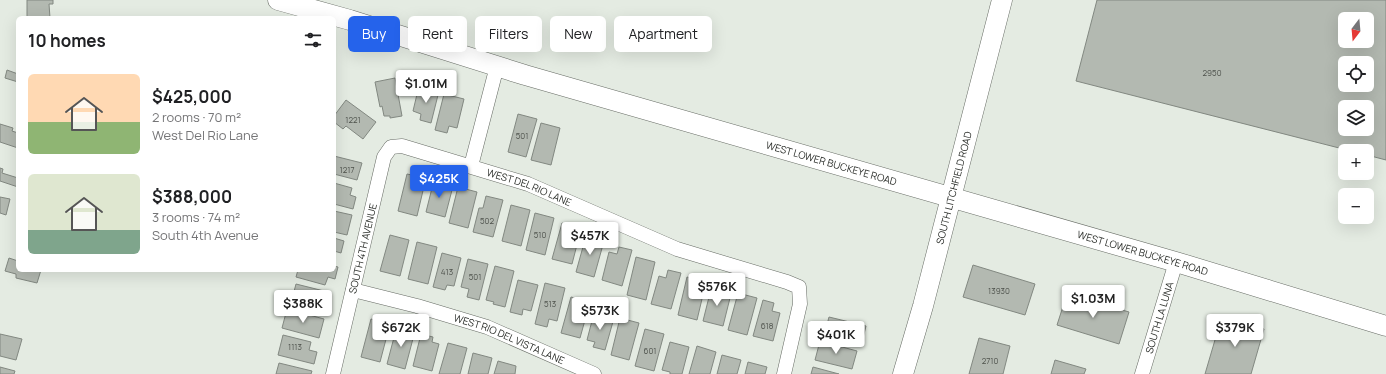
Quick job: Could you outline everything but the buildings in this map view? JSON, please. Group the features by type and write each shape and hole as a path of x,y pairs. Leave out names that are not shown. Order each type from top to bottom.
{"main road":[{"name":"WEST LOWER BUCKEYE ROAD","path":"278,0 336,16"},
{"name":"SOUTH LITCHFIELD ROAD","path":"903,374 951,198 1002,0"},
{"name":"WEST LOWER BUCKEYE ROAD","path":"336,16 497,66 1176,262 1386,326"}],"street":[{"path":"472,166 497,66"},
{"name":"WEST DEL RIO LANE","path":"391,147 402,146 528,184 677,250 787,282 799,287 800,304 784,374"},
{"name":"SOUTH 4TH AVENUE","path":"333,374 384,158 391,147"},
{"name":"SOUTH LA LUNA","path":"1142,374 1176,262"},
{"name":"WEST RIO DEL VISTA LANE","path":"353,290 417,306 487,327 594,374"}]}
